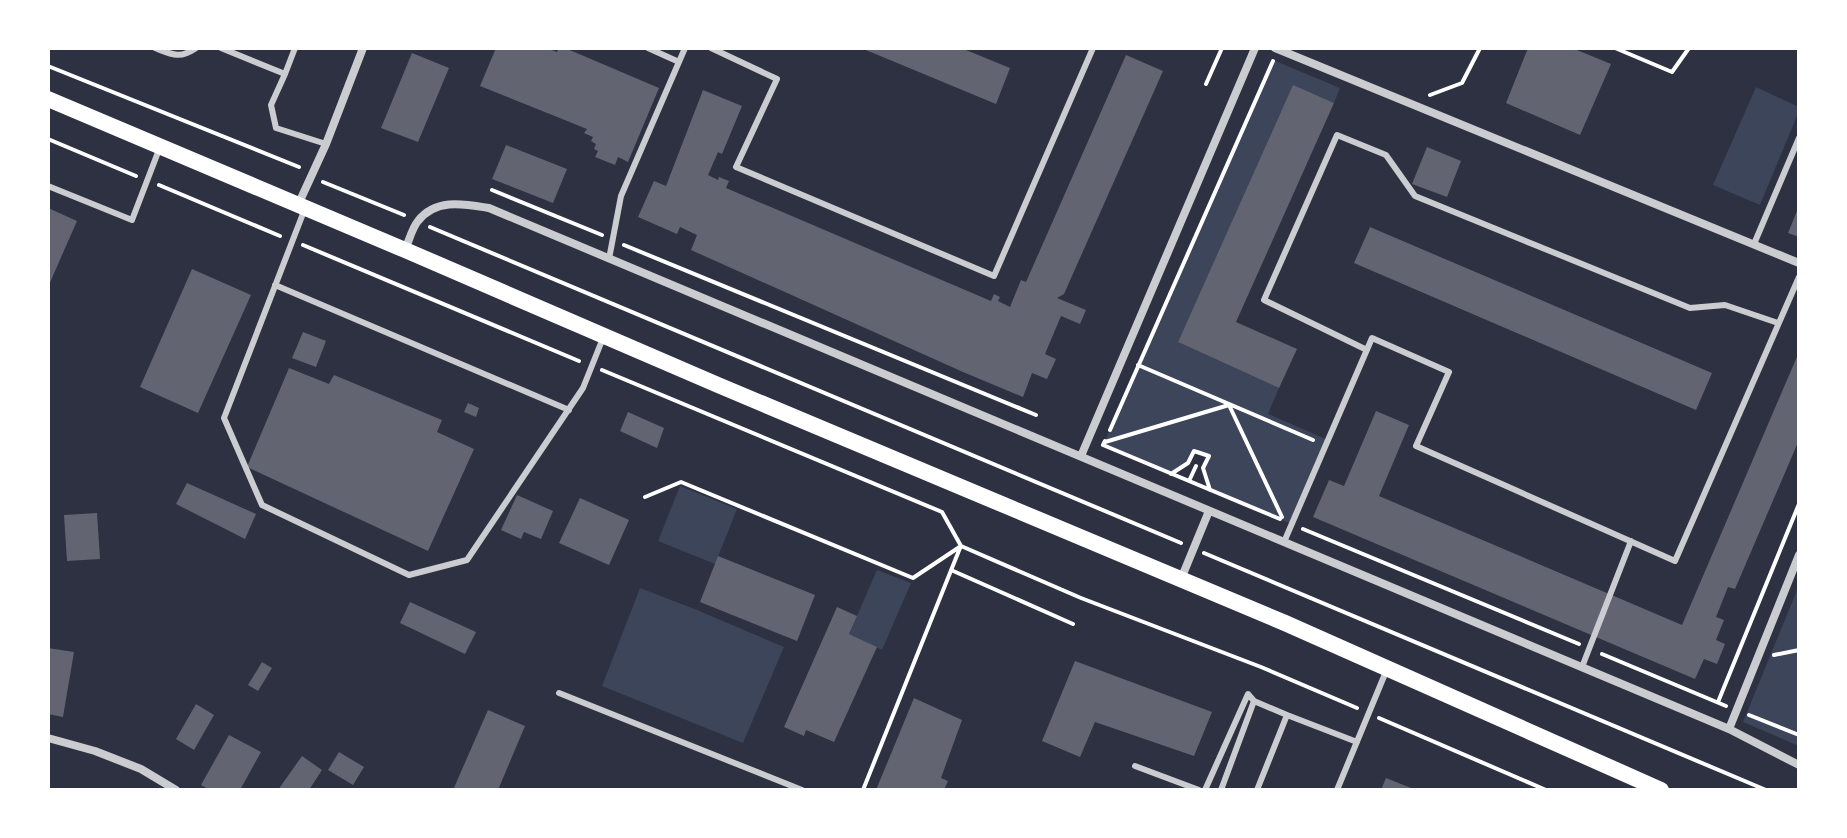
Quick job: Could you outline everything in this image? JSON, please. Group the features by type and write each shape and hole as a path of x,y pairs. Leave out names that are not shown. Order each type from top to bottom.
{"main road":[{"path":"48,99 1181,579 1661,790"}],"street":[{"path":"302,206 363,48"},
{"path":"1081,456 1255,48"},
{"path":"1275,48 1799,263"},
{"path":"405,250 418,221 434,208 457,203 489,208 1729,729 1799,765"},
{"path":"1181,579 1209,511"},
{"path":"1729,729 1799,555"},
{"path":"48,738 95,751 141,769 176,790"}],"lane":[{"path":"155,48 186,55 196,48"},
{"path":"221,48 285,74"},
{"path":"295,48 271,105 276,128 326,144"},
{"path":"648,48 679,62"},
{"path":"609,259 621,196 685,48"},
{"path":"711,48 777,79 736,167 994,276 1093,48"},
{"path":"1367,350 1264,300 1337,135 1386,155 1415,196 1690,308 1725,305 1778,323"},
{"path":"1754,244 1799,138"},
{"path":"48,186 132,220 160,147"},
{"path":"302,206 224,418 261,505 409,575 467,560 583,388 604,336"},
{"path":"1284,542 1372,338 1449,372 1416,446 1675,561 1799,277"},
{"path":"275,285 569,410"},
{"path":"1582,667 1631,541"},
{"path":"1337,790 1387,669"},
{"path":"559,693 802,790"},
{"path":"1135,766 1202,790 1248,694 1254,701 1357,742"},
{"path":"1221,790 1254,701"},
{"path":"1257,790 1287,715"}],"path":[{"path":"1206,84 1222,48"},
{"path":"1410,103 1462,83 1480,48"},
{"path":"1615,48 1672,72 1689,48"},
{"path":"1229,405 1284,521 1103,445 1273,60"},
{"path":"48,66 313,173 322,182 1766,790"},
{"path":"48,139 280,236"},
{"path":"492,190 1036,415"},
{"path":"295,242 942,512 961,546 1081,598 1261,667 1363,711"},
{"path":"1138,365 1326,446"},
{"path":"1105,442 1229,405"},
{"path":"1171,474 1188,463 1194,451 1209,456 1203,468 1210,490"},
{"path":"1188,463 1203,468"},
{"path":"1189,481 1196,466"},
{"path":"645,497 681,482 913,578 961,546"},
{"path":"1718,702 1799,504"},
{"path":"1292,524 1799,735"},
{"path":"863,790 961,546"},
{"path":"951,570 1073,624"},
{"path":"1758,658 1799,650"},
{"path":"1377,717 1546,790"}],"shaded area":[{"path":"1273,60 1340,88 1334,103 1293,86 1178,342 1279,388 1268,414 1328,440 1292,524 1210,490 1203,468 1209,457 1194,451 1188,463 1171,474 1103,445"},
{"path":"1756,87 1799,107 1760,205 1713,185"},
{"path":"680,486 737,509 715,564 658,541"},
{"path":"877,570 911,583 882,650 849,634"},
{"path":"1799,585 1799,746 1743,722"},
{"path":"640,588 784,647 743,743 602,686"}],"building":[{"path":"496,48 546,48 557,52 559,48 565,48 659,88 628,162 618,157 615,165 595,157 598,151 594,149 596,144 591,141 593,137 584,133 587,129 480,86"},
{"path":"861,48 961,48 1010,68 996,104"},
{"path":"1528,48 1572,48 1611,64 1580,135 1506,103"},
{"path":"412,53 449,68 418,142 381,128"},
{"path":"1126,55 1163,71 1064,294 1057,298 1086,310 1080,324 1061,316 1045,354 1056,359 1047,379 1032,373 1023,397 691,250 697,235 680,227 677,234 638,217 654,181 666,186 703,90 742,106 722,154 718,152 708,175 729,181 726,188 991,301 994,294 1000,297 998,301 1010,307 1021,280 1026,282"},
{"path":"1293,85 1334,103 1236,322 1297,349 1279,388 1178,342"},
{"path":"506,145 567,169 553,203 492,179"},
{"path":"1427,147 1461,161 1447,197 1412,184"},
{"path":"1799,206 1799,237 1788,233"},
{"path":"48,208 77,221 48,287"},
{"path":"1370,227 1712,373 1696,410 1354,263"},
{"path":"192,269 251,295 198,413 140,387"},
{"path":"303,332 326,341 316,367 292,358"},
{"path":"1799,352 1799,440 1735,589 1728,587 1716,617 1724,620 1716,640 1725,644 1717,664 1704,659 1695,679 1313,517 1329,480 1344,486 1376,411 1409,425 1379,496 1682,625"},
{"path":"289,368 329,384 334,375 442,420 437,432 474,449 428,551 247,467"},
{"path":"468,403 479,408 476,417 464,412"},
{"path":"628,412 664,428 657,448 620,431"},
{"path":"187,483 256,514 245,539 176,504"},
{"path":"517,495 553,511 541,539 524,532 521,539 501,530"},
{"path":"580,498 629,520 609,565 559,543"},
{"path":"97,513 100,559 67,561 64,515"},
{"path":"718,556 815,595 797,641 700,602"},
{"path":"410,602 476,632 465,654 400,623"},
{"path":"837,607 857,616 849,634 877,647 834,742 806,730 804,736 784,727"},
{"path":"48,648 74,652 63,717 48,714"},
{"path":"1075,661 1212,712 1194,756 1095,722 1080,757 1042,741"},
{"path":"262,662 272,668 258,691 248,685"},
{"path":"914,698 962,720 941,778 948,781 944,790 876,790"},
{"path":"196,704 214,715 194,750 176,739"},
{"path":"488,710 525,726 498,790 453,790"},
{"path":"229,735 261,752 240,790 210,790 201,785"},
{"path":"339,752 364,767 353,785 328,770"},
{"path":"302,756 322,770 309,790 278,790"},
{"path":"1386,778 1416,790 1381,790"}]}
